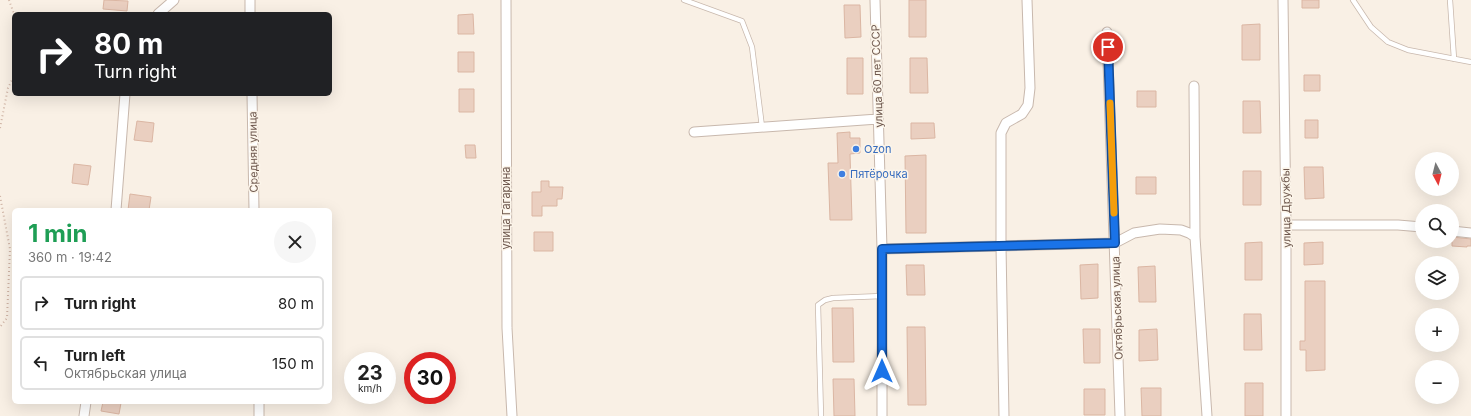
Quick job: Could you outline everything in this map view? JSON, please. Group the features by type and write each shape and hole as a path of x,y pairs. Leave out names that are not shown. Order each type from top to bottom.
{"street":[{"path":"160,12 174,0"},
{"path":"250,0 250,12"},
{"name":"улица Гагарина","path":"506,0 507,328 512,416"},
{"name":"улица 60 лет СССР","path":"874,0 882,249 882,416"},
{"path":"1004,416 1001,133 1006,123 1022,114 1028,105 1030,88 1027,0"},
{"name":"улица Дружбы","path":"1283,0 1286,225 1286,416"},
{"name":"Октябрьская улица","path":"1107,32 1120,416"},
{"path":"1194,86 1195,237 1207,416"},
{"path":"116,208 125,96"},
{"name":"Средняя улица","path":"252,96 254,208"},
{"path":"694,132 878,119"},
{"path":"1286,225 1398,225 1415,227"},
{"path":"882,249 1115,243 1134,233 1160,229 1181,230 1195,237"},
{"path":"1459,232 1471,233"},
{"path":"84,416 86,404"},
{"path":"259,404 259,416"}],"lane":[{"path":"684,0 742,20 752,47 762,127"},
{"path":"1354,0 1371,27 1388,42 1408,50 1471,62"},
{"path":"1450,0 1454,59"},
{"path":"820,416 818,305 825,300 832,298 882,296"}],"path":[{"path":"9,0 13,12"},
{"path":"0,128 8,88 12,80"},
{"path":"0,196 10,249 7,318 0,327"}],"building":[{"path":"104,0 128,1 127,11 103,9"},
{"path":"909,0 926,0 926,37 909,37"},
{"path":"1302,0 1319,0 1319,8 1302,8"},
{"path":"844,5 860,5 861,37 845,38"},
{"path":"473,14 474,34 458,34 458,15"},
{"path":"1260,24 1260,60 1242,60 1242,25"},
{"path":"458,52 474,52 474,72 458,72"},
{"path":"847,58 863,58 863,94 847,94"},
{"path":"910,58 927,58 928,93 910,93"},
{"path":"1304,75 1320,75 1320,91 1304,91"},
{"path":"459,89 474,89 474,112 459,112"},
{"path":"1137,91 1156,91 1156,107 1137,107"},
{"path":"1243,101 1260,101 1261,133 1243,133"},
{"path":"1305,120 1318,120 1318,138 1305,138"},
{"path":"137,121 154,123 152,142 134,140"},
{"path":"911,123 934,123 935,138 911,139"},
{"path":"850,132 850,138 860,138 860,153 850,154 852,220 830,220 828,163 838,163 837,133"},
{"path":"465,145 475,145 476,158 466,158"},
{"path":"926,155 926,233 906,233 905,156"},
{"path":"74,164 91,166 88,185 72,183"},
{"path":"1304,167 1323,167 1324,198 1305,199"},
{"path":"1243,171 1261,171 1261,205 1243,205"},
{"path":"1136,177 1156,177 1156,194 1136,194"},
{"path":"541,181 549,181 549,187 563,187 562,199 557,199 557,206 542,206 542,216 532,216 532,192 541,192"},
{"path":"130,194 151,197 149,208 128,208"},
{"path":"534,232 553,232 553,251 534,251"},
{"path":"1459,238 1471,239 1471,246 1459,246"},
{"path":"1262,242 1262,280 1245,280 1245,243"},
{"path":"1323,242 1323,264 1304,265 1304,243"},
{"path":"1098,264 1098,298 1081,299 1080,265"},
{"path":"906,265 924,265 925,295 907,295"},
{"path":"1155,266 1156,302 1139,302 1138,267"},
{"path":"1305,281 1325,281 1325,370 1306,371 1306,350 1300,350 1300,341 1305,341"},
{"path":"832,308 853,308 854,362 833,362"},
{"path":"1244,314 1261,314 1262,350 1244,350"},
{"path":"907,327 925,327 926,405 908,405"},
{"path":"1083,329 1100,329 1100,363 1084,363"},
{"path":"1157,329 1158,360 1139,361 1139,330"},
{"path":"833,379 854,379 855,416 834,416"},
{"path":"1245,383 1263,383 1263,416 1245,416"},
{"path":"1141,388 1161,388 1161,416 1142,416"},
{"path":"1084,389 1105,389 1105,415 1084,415"},
{"path":"103,404 121,404 119,414 101,411"}],"slow traffic":[{"path":"1110,103 1114,213"}],"place":[{"name":"Ozon","path":"856,149"},
{"name":"Пятёрочка","path":"842,174"}],"route":[{"path":"882,371 882,249 1115,243 1108,47"}]}
